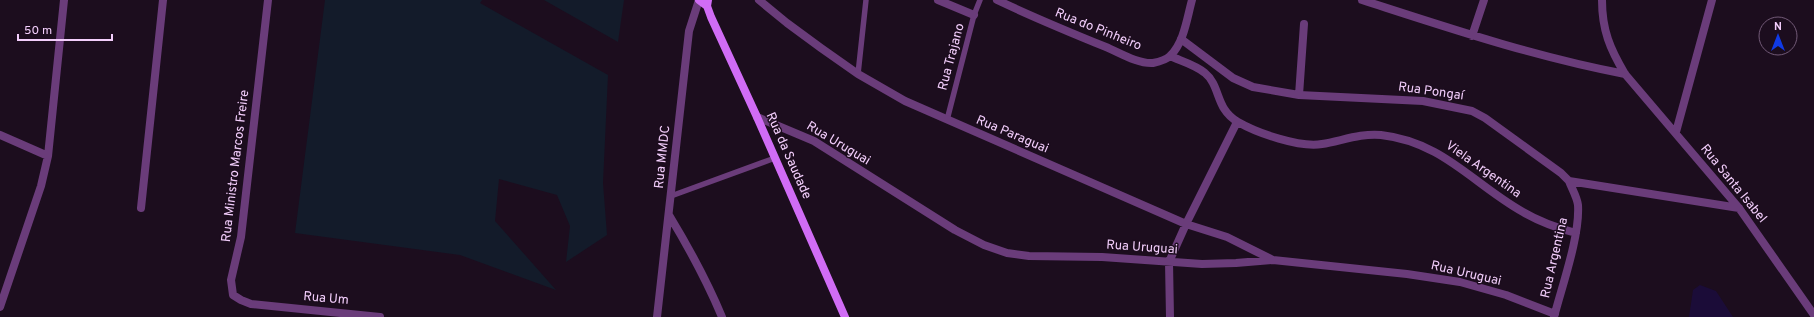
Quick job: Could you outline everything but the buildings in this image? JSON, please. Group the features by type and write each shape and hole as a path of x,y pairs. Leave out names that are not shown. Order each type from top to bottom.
{"main road":[{"name":"Rua da Saudade","path":"699,0 707,3 845,317"}],"street":[{"path":"0,307 41,186 48,156 64,0"},
{"path":"141,208 163,0"},
{"name":"Rua Ministro Marcos Freire","path":"268,0 241,237 231,280 231,290 233,295 241,300 251,304 270,306"},
{"name":"Rua MMDC","path":"656,317 689,32 699,0"},
{"name":"Rua Paraguai","path":"759,0 787,23 858,74 905,101 1186,224 1227,237 1273,260"},
{"path":"938,0 974,15"},
{"name":"Rua do Pinheiro","path":"997,0 1048,24 1142,61 1152,63 1162,61 1170,56"},
{"path":"1170,56 1181,39 1192,0"},
{"path":"1362,0 1472,36 1583,66 1625,74"},
{"path":"1472,36 1484,0"},
{"name":"Rua Santa Isabel","path":"1602,0 1605,34 1614,56 1625,74 1676,132 1739,208 1814,315"},
{"path":"1676,132 1712,0"},
{"path":"1299,94 1304,24"},
{"name":"Rua Pongaí","path":"1181,39 1233,78 1253,87 1299,94 1423,101 1472,111 1485,118 1561,173 1569,181"},
{"name":"Viela Argentina","path":"1170,56 1205,73 1213,84 1225,112 1237,122 1278,138 1296,143 1319,145 1358,137 1380,135 1404,140 1435,152 1462,168 1522,212 1553,227 1576,233"},
{"name":"Rua Uruguai","path":"757,117 814,141 955,230 984,245 1007,253 1029,256 1169,262 1236,263 1273,260 1407,274 1460,282 1506,295 1554,316"},
{"path":"1170,317 1169,262 1186,224 1237,122"},
{"path":"0,135 48,156"},
{"path":"1569,181 1739,208"},
{"name":"Rua Argentina","path":"1554,316 1576,233 1578,203 1569,181"},
{"path":"669,215 692,253 710,288 722,317"},
{"name":"Rua Um","path":"270,306 380,317"}],"lane":[{"path":"858,74 866,0"},
{"name":"Rua Trajano","path":"947,120 974,15 980,0"},
{"path":"671,196 775,158"}],"shaded area":[{"path":"325,0 482,0 480,3 608,75 603,183 607,235 566,262 570,226 557,195 499,179 495,221 556,290 460,255 295,233"},
{"path":"544,0 624,0 618,42"},
{"path":"1700,285 1716,291 1733,317 1689,317 1693,290"}]}
